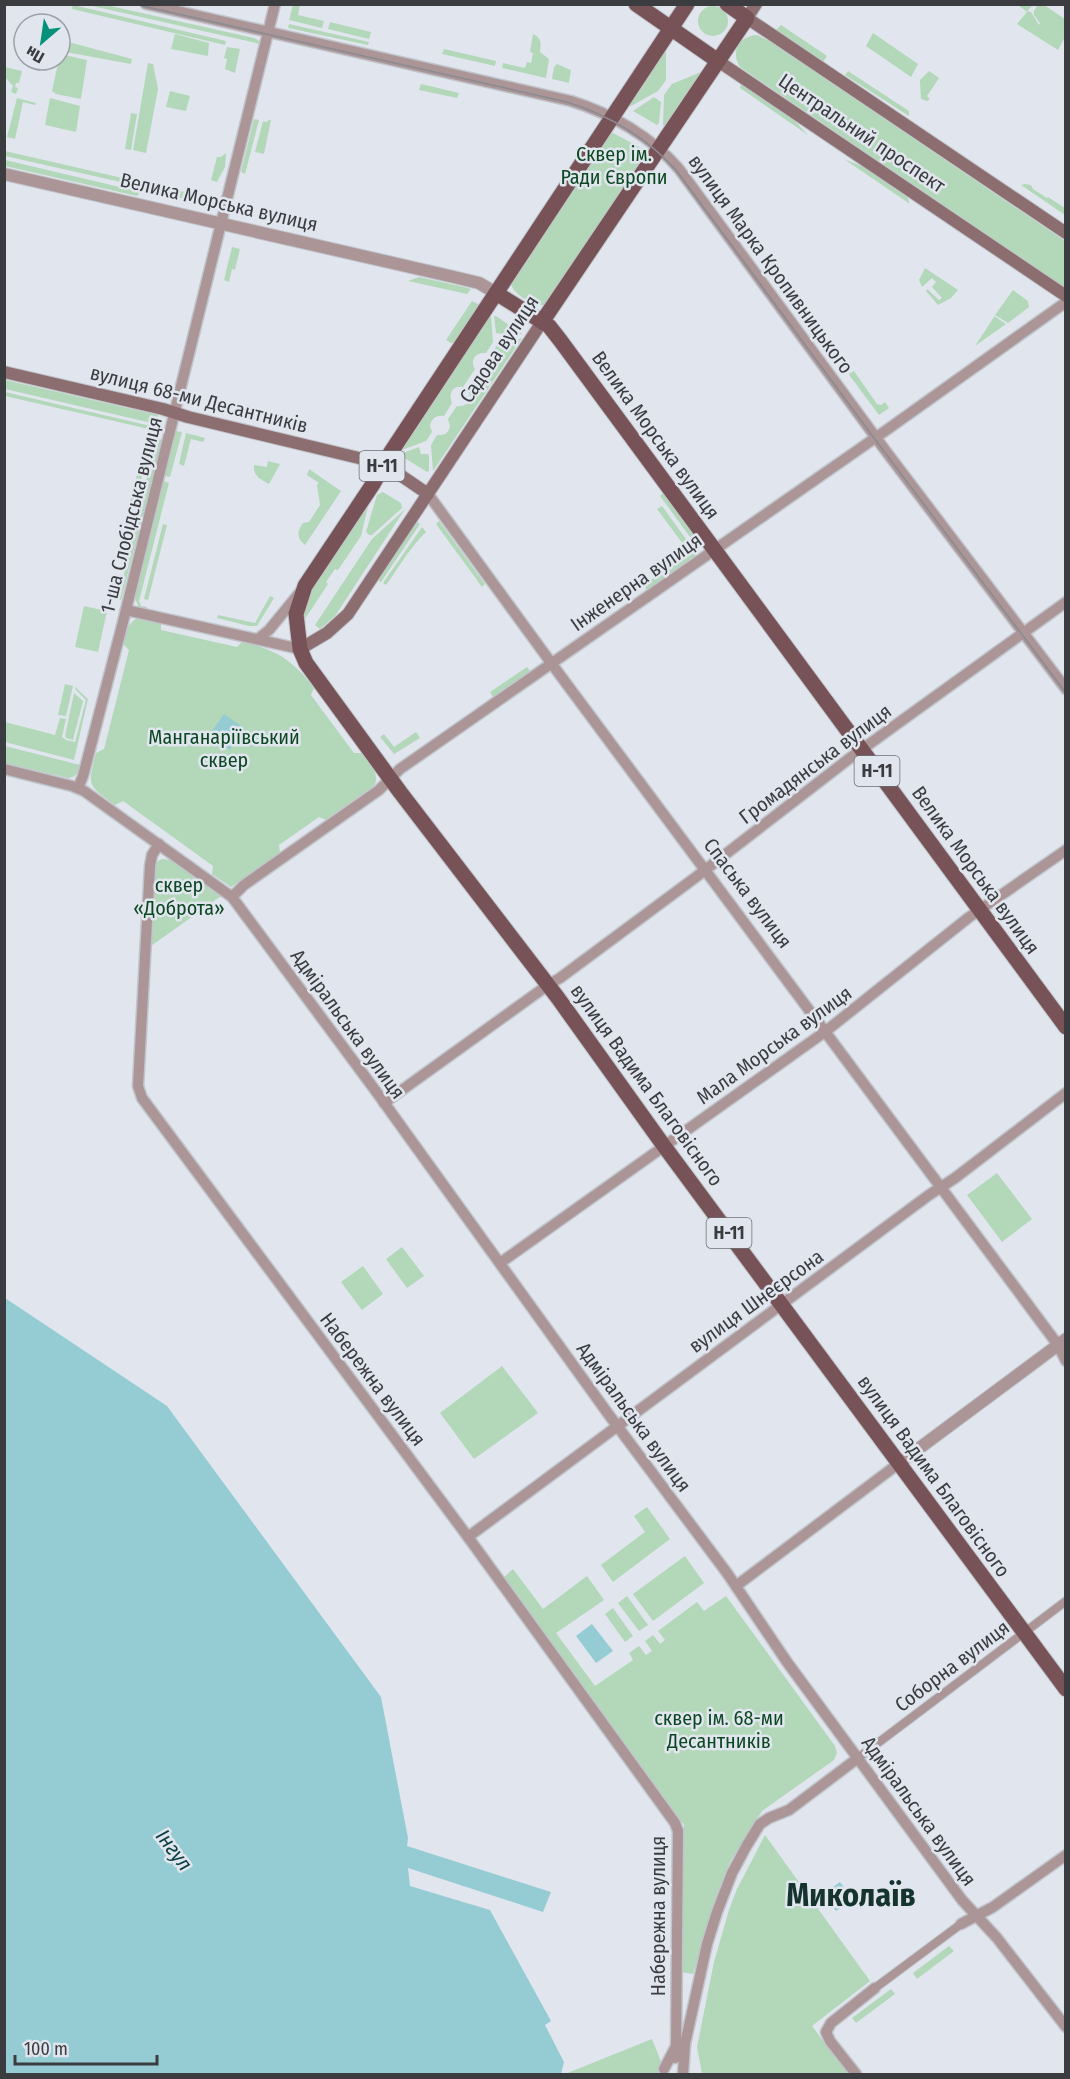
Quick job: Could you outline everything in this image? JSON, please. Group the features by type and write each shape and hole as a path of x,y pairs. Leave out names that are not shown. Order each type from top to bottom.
{"main road":[{"name":"Центральний проспект","path":"636,4 1065,296"},
{"name":"Садова вулиця","path":"687,4 305,586 296,614 300,649 327,633 348,614 756,4"},
{"name":"Центральний проспект","path":"727,4 1065,233"},
{"name":"Велика Морська вулиця","path":"496,293 549,326 560,340 1065,1027"},
{"name":"вулиця 68-ми Десантників","path":"4,372 384,464"},
{"name":"Спаська вулиця","path":"384,464 428,494"},
{"name":"вулиця Вадима Благовісного","path":"300,649 306,663 548,985 664,1146 1065,1689"}],"street":[{"name":"вулиця Марка Кропивницького","path":"146,4 582,104 611,118 660,149 679,169 1065,689"},
{"name":"1-ша Слобідська вулиця","path":"78,788 126,610 275,4"},
{"name":"Велика Морська вулиця","path":"4,174 462,279 479,284 496,293"},
{"name":"Інженерна вулиця","path":"232,897 244,885 379,790 399,769 715,550 1065,302"},
{"name":"Спаська вулиця","path":"428,494 940,1188 1062,1342 1065,1361"},
{"name":"Садова вулиця","path":"258,639 269,630 305,586"},
{"name":"Громадянська вулиця","path":"384,1103 560,978 862,750 1065,602"},
{"path":"126,610 300,649"},
{"path":"4,769 78,788 159,844"},
{"name":"Адміральська вулиця","path":"159,844 232,897 736,1586 787,1662 962,1900 997,1938 1065,2027"},
{"name":"Набережна вулиця","path":"159,844 152,855 150,866 138,1086 142,1098 468,1537 675,1823 678,1831 675,2046 660,2072"},
{"name":"Мала Морська вулиця","path":"500,1263 826,1031 979,910 1065,850"},
{"name":"вулиця Шнеєрсона","path":"468,1537 1065,1093"},
{"path":"736,1586 1062,1342"},
{"name":"Соборна вулиця","path":"858,1758 1065,1601"},
{"path":"682,2074 707,1944 723,1894 747,1845 760,1824 789,1810 858,1758"},
{"path":"856,2074 830,2041 826,2032 831,2022 961,1924 993,1907 1065,1855"},
{"path":"660,2072 675,2059 686,2044"}],"green space":[{"path":"73,5 226,41 225,45 72,9"},
{"path":"88,5 106,5 254,38 260,44"},
{"path":"293,5 300,5 298,15 324,21 322,28 289,20"},
{"path":"1018,5 1033,5 1027,11 1031,12 1039,25 1034,15 1038,5 1044,5 1065,19 1065,37 1058,50 1017,24 1027,12"},
{"path":"713,6 719,7 727,15 727,27 719,35 713,36 707,35 699,27 698,21 699,15 707,7"},
{"path":"330,22 371,32 369,39 328,29"},
{"path":"289,24 369,42 368,45 288,28"},
{"path":"781,25 827,56 823,62 776,30"},
{"path":"873,33 918,64 911,77 866,46"},
{"path":"175,34 209,43 208,56 171,49"},
{"path":"533,34 541,44 540,52 549,59 546,78 502,68 503,63 525,68 527,62 531,63"},
{"path":"757,35 771,42 1065,241 1065,288 740,67 736,56 738,46 745,38"},
{"path":"72,43 132,59 131,64 72,53"},
{"path":"227,47 240,49 235,73 225,69 227,59 224,58"},
{"path":"444,49 496,61 495,66 442,54"},
{"path":"666,50 666,80 658,91 629,105"},
{"path":"72,57 87,60 81,99 56,94 52,91 56,72 72,72"},
{"path":"148,63 153,64 158,89 146,153 133,150"},
{"path":"557,64 571,70 569,83 552,79 554,67"},
{"path":"5,67 12,69 12,72 22,72 19,83 16,83 15,87 18,88 16,94 11,92 13,86 5,77"},
{"path":"848,71 909,111 909,116 845,75"},
{"path":"929,71 939,78 927,96 930,99 927,101 921,99 920,80"},
{"path":"701,72 664,126 664,95 672,84"},
{"path":"421,84 459,93 457,98 419,90"},
{"path":"741,84 793,119 808,135 740,88"},
{"path":"170,91 190,96 186,111 166,107"},
{"path":"654,97 661,102 657,125 633,111"},
{"path":"17,98 36,103 35,105 23,102 15,139 7,137"},
{"path":"50,98 80,106 76,132 45,125"},
{"path":"131,113 137,114 131,150 125,149"},
{"path":"254,119 259,120 245,174 241,172"},
{"path":"271,120 264,154 255,152 263,121"},
{"name":"Сквер ім. Ради Європи","path":"613,133 645,150 645,157 545,305 530,302 520,296 511,284 607,137"},
{"path":"5,151 144,183 143,187 5,156"},
{"path":"226,153 225,167 217,182 211,180 217,157"},
{"path":"844,159 866,168 907,197 910,204"},
{"path":"5,160 141,192 137,196 5,166"},
{"path":"150,184 206,197 206,201 220,204 219,208 150,190"},
{"path":"1021,185 1031,185 1033,189 1065,208 1065,215"},
{"path":"232,247 240,249 235,270 232,269 229,282 224,280"},
{"path":"925,268 958,290 951,298 938,305 926,291 927,289 939,300 942,298 932,287 936,282 932,278 922,287 919,280"},
{"path":"419,277 471,289 467,294 408,281"},
{"path":"1013,290 1028,301 1029,307 1008,323 995,315"},
{"path":"472,301 479,306 456,342 451,343 446,340"},
{"path":"491,315 493,342 486,353 474,357 475,369 463,387 456,387 452,390 452,403 444,416 436,417 431,421 432,432 426,441 402,450"},
{"path":"494,316 522,334 504,339 502,334 496,333"},
{"path":"994,317 1006,324 975,346"},
{"path":"522,338 433,471 431,445 437,435 449,430 448,419 457,406 468,402 470,397 468,389 479,372 486,372 490,368 492,363 490,356 497,345"},
{"path":"854,371 877,404 881,405 885,402 889,408 879,415 850,376 849,374"},
{"path":"5,380 158,415 156,424 5,389"},
{"path":"5,392 155,427 132,514 127,513 149,429 5,396"},
{"path":"159,427 165,428 163,433 160,432 159,439 162,440 121,600 118,599"},
{"path":"176,431 182,432 170,477 165,476"},
{"path":"186,433 205,438 203,442 191,439 184,466 179,464"},
{"path":"419,447 421,454 429,456 429,471 427,472 403,457 403,453"},
{"path":"268,461 280,464 269,484 258,477 254,469 254,465 267,467"},
{"path":"309,469 341,491 305,545 298,534 303,523 309,522 320,505 317,485 319,483 307,475"},
{"path":"164,481 169,483 139,601 141,606 147,607 146,609 139,607 135,599"},
{"path":"383,492 401,503 402,508 372,535 369,535 366,532 377,495"},
{"path":"663,493 695,537 690,537 660,496"},
{"path":"368,506 361,536 338,570 335,569 326,582 328,584 305,619 305,609 318,579"},
{"path":"662,506 691,546 677,556 673,551 683,544 657,509"},
{"path":"405,509 335,616 320,629 315,625 372,539"},
{"path":"416,521 420,524 381,582 377,580"},
{"path":"439,521 485,584 482,587 436,524"},
{"path":"163,524 167,525 148,600 144,599"},
{"path":"422,527 426,532 410,550 386,585 383,583"},
{"path":"694,549 698,554 647,590 644,585"},
{"path":"270,596 274,598 257,626 217,618 218,615 255,623"},
{"path":"84,606 107,611 98,652 75,647"},
{"name":"Манганаріївський сквер","path":"138,618 161,623 161,630 237,647 243,641 283,657 314,688 311,695 354,753 362,753 371,764 376,776 375,785 326,820 319,817 279,845 280,853 231,887 212,874 213,866 123,801 115,805 99,793 92,784 91,773 96,753 104,749 129,650 123,644 125,636 129,626"},
{"path":"527,667 530,671 493,697 490,692"},
{"path":"65,684 73,686 66,716 58,715"},
{"path":"75,687 88,699 74,760 5,742 5,722 55,735 60,718 66,719 62,737 75,742 86,700"},
{"path":"74,693 83,701 73,740 65,736"},
{"path":"416,732 420,738 394,754 380,737 384,734 394,747"},
{"path":"5,746 80,765 75,776 68,778 5,763"},
{"name":"сквер «Доброта»","path":"171,860 221,896 151,946 155,868 158,861"},
{"path":"997,1173 1032,1219 1002,1242 967,1195"},
{"path":"402,1247 424,1276 407,1288 386,1259"},
{"path":"363,1266 383,1294 362,1310 341,1282"},
{"path":"502,1366 538,1413 474,1459 440,1413"},
{"path":"647,1507 670,1539 613,1582 601,1565 645,1532 634,1516"},
{"path":"685,1556 704,1583 653,1621 633,1594"},
{"name":"сквер ім. 68-ми Десантників","path":"513,1569 543,1609 587,1576 604,1600 556,1633 595,1686 633,1660 629,1653 639,1646 646,1655 652,1651 645,1641 653,1635 660,1644 665,1640 658,1631 697,1602 704,1611 726,1596 835,1746 837,1753 834,1760 762,1811 730,1862 718,1892 693,1974 681,1972 684,1825 504,1577"},
{"path":"627,1596 648,1625 639,1631 618,1603"},
{"path":"613,1608 633,1636 625,1642 605,1614"},
{"path":"765,1835 870,1981 812,2026 848,2074 702,2074 697,2047 714,1962 737,1889"},
{"path":"949,1946 954,1951 917,1979 913,1973"},
{"path":"891,1989 895,1994 856,2023 852,2018"},
{"path":"652,2039 664,2074 565,2074"}],"water":[{"path":"224,714 245,729 230,750 209,735"},
{"name":"Інгул","path":"5,1298 167,1406 381,1697 408,1838 407,1846 551,1892 543,1912 408,1868 410,1886 490,1910 551,2021 545,2025 564,2062 561,2074 5,2074"},
{"path":"592,1624 613,1651 596,1663 576,1636"},
{"path":"840,1882 853,1899 836,1911 823,1894"}],"tram line":[{"path":"134,4 567,102 612,121 640,138 676,170 1066,693"}],"district":[{"name":"Миколаїв","path":"851,1895"}]}
